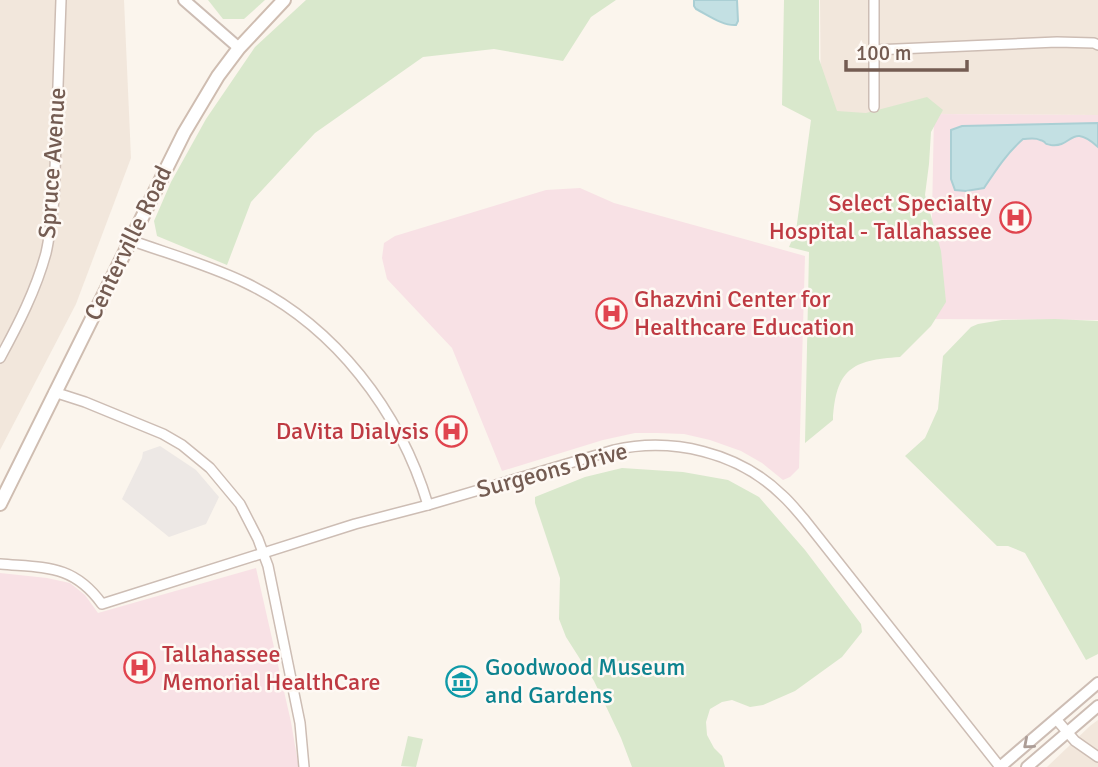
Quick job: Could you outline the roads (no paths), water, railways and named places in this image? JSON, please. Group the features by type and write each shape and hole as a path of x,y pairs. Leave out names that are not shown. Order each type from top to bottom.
{"main road":[{"name":"Centerville Road","path":"0,503 184,133 239,48 284,0"}],"street":[{"name":"Spruce Avenue","path":"0,358 29,302 46,253 54,199 61,0"},
{"path":"184,0 239,48"},
{"path":"874,0 874,107"},
{"path":"874,50 1057,42 1098,45"},
{"path":"130,240 245,283 292,311 313,328 350,364 381,404 412,459 428,505"},
{"path":"54,392 155,429 181,445 210,468 249,519 268,566 300,723 304,767"},
{"name":"Surgeons Drive","path":"0,564 46,568 73,576 90,587 102,604 355,524 629,446 672,445 696,449 726,458 763,479 789,502 1000,767"},
{"path":"1000,767 1098,683"},
{"path":"1027,767 1098,706"},
{"path":"1056,719 1074,741 1098,757"}],"water":[{"path":"694,0 737,0 736,25 721,22 696,9"},
{"path":"1098,123 1098,147 1077,136 1058,145 1036,139 1023,139 984,188 955,190 951,179 951,130 962,126"}],"place":[{"name":"Select Specialty Hospital - Tallahassee","path":"1015,217"},
{"name":"Ghazvini Center for Healthcare Education","path":"611,313"},
{"name":"DaVita Dialysis","path":"452,431"},
{"name":"Tallahassee Memorial HealthCare","path":"139,668"},
{"name":"Goodwood Museum and Gardens","path":"462,681"}]}
